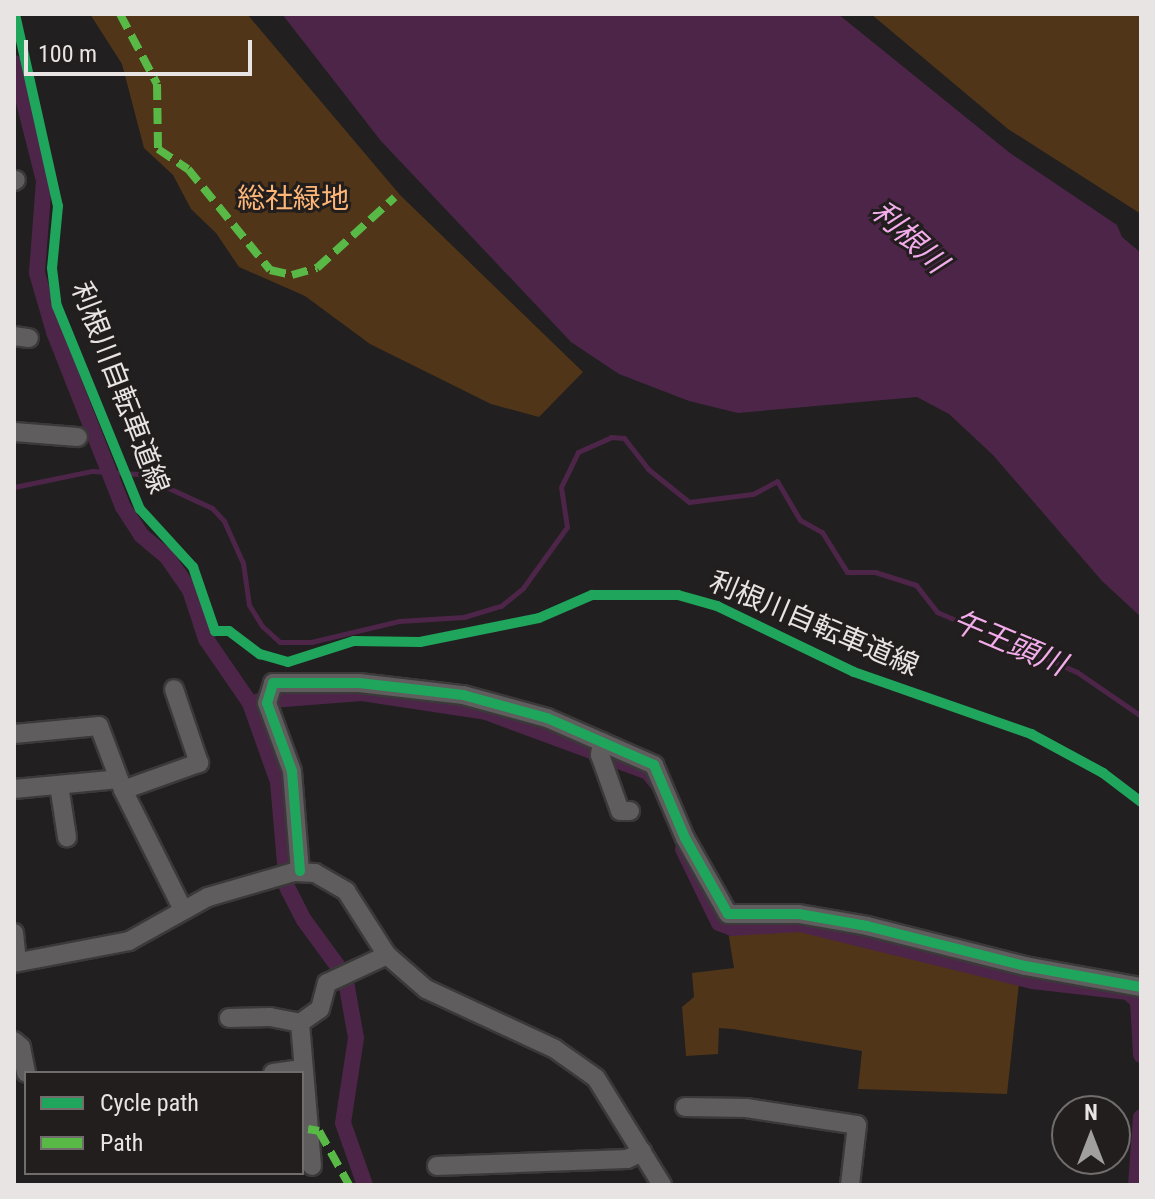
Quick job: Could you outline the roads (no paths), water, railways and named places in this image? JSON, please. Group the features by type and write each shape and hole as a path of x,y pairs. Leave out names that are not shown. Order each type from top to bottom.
{"street":[{"path":"14,432 78,437"},
{"path":"297,872 292,771 267,703 276,681 359,683 463,695 547,718 660,771 685,838 728,914 812,916 908,934 1025,966 1141,987"},
{"path":"14,789 121,784 199,763 174,689"},
{"path":"14,734 99,726 121,784 182,908"},
{"path":"602,742 600,755 620,811 630,811"},
{"path":"59,785 67,837"},
{"path":"14,933 16,962 129,941 182,908 297,872 340,886 387,955 441,999 542,1043 588,1070 604,1086 662,1185"},
{"path":"229,1018 270,1017 300,1023 317,1013 331,980 387,955"},
{"path":"288,1071 302,1069 300,1023"},
{"path":"14,1041 21,1047 26,1071"},
{"path":"304,1102 312,1166"},
{"path":"685,1107 746,1108 857,1125 850,1185"},
{"path":"437,1166 627,1159 642,1152"},
{"path":"512,1165 513,1185"}],"water":[{"name":"利根川","path":"282,14 838,14 1010,153 1117,225 1122,237 1141,253 1141,617 1102,581 993,455 949,414 917,397 738,413 689,401 619,374 571,342 381,141"}],"waterway":[{"path":"14,63 44,181 37,273 54,332 123,507 141,535 167,557 190,590 206,639 250,703 278,782 287,887 304,920 345,976 356,1038 343,1123 365,1185"},
{"name":"午王頭川","path":"14,487 92,471 138,474 212,508 224,521 243,563 249,605 262,626 280,642 311,642 399,621 464,617 501,606 523,588 567,527 561,487 578,452 611,437 624,438 648,469 689,502 753,494 777,481 800,520 822,532 847,572 875,572 916,585 937,612 1077,672 1141,716"},
{"path":"259,701 362,693 486,712 648,772 657,783"},
{"path":"683,849 719,923 732,928 800,924 1032,981 1128,992 1138,1001 1141,1055"},
{"path":"1136,1185 1141,1117"}],"park label":[{"name":"総社緑地","path":"293,199"}]}
